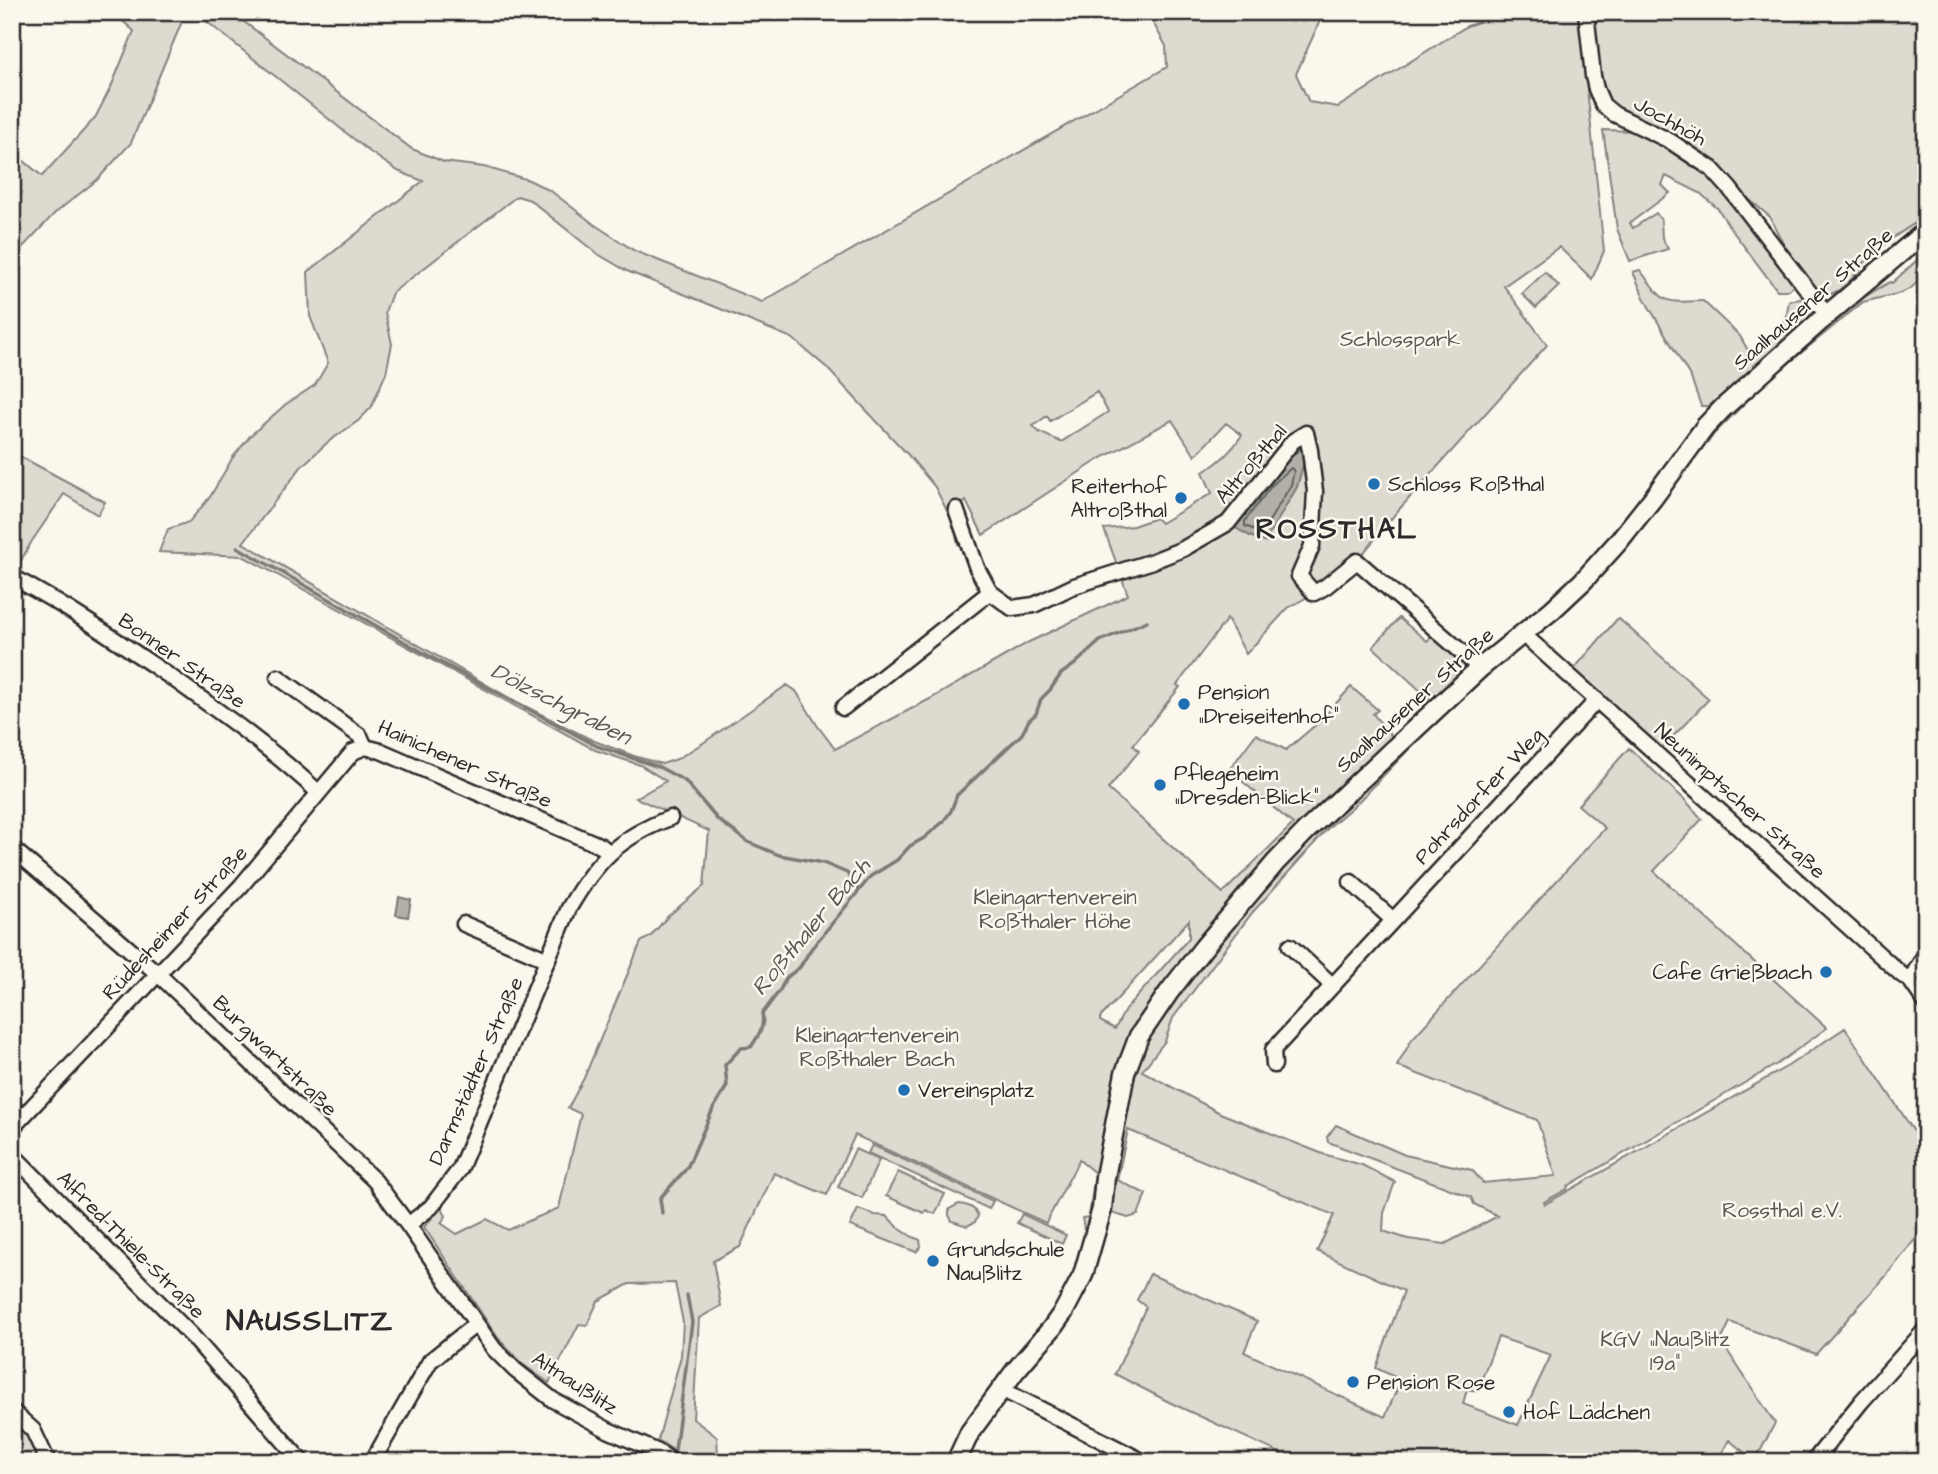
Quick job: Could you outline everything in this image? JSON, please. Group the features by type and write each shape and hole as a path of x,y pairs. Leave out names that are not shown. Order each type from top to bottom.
{"street":[{"name":"Jochhöh","path":"1586,12 1593,76 1604,105 1614,114 1670,141 1712,169 1827,315"},
{"name":"Saalhausener Straße","path":"956,1462 970,1432 1001,1389 1052,1328 1083,1275 1102,1209 1105,1177 1125,1073 1139,1036 1204,947 1276,862 1363,777 1480,668 1583,581 1653,498 1705,427 1827,315 1926,232"},
{"name":"Altroßthal","path":"990,592 1012,608 1034,605 1074,586 1183,549 1228,523 1293,442 1306,433 1315,491 1312,546 1299,576 1314,593 1357,561 1480,668"},
{"path":"843,708 990,592 977,568 956,509"},
{"name":"Bonner Straße","path":"12,577 123,644 291,767 318,792"},
{"name":"Neunimptscher Straße","path":"1523,634 1910,980 1926,1003"},
{"name":"Hainichener Straße","path":"278,677 359,736 365,747 381,751 576,835 609,852"},
{"name":"Pohrsdorfer Weg","path":"1274,1065 1273,1050 1597,700"},
{"name":"Rüdesheimer Straße","path":"12,1128 241,886 352,752 365,747"},
{"name":"Darmstädter Straße","path":"408,1225 430,1207 460,1168 569,908 586,879 609,852 643,828 670,818"},
{"name":"Burgwartstraße","path":"12,848 158,974 375,1181 476,1324"},
{"path":"1351,883 1393,920"},
{"name":"Darmstädter Straße","path":"464,924 548,960"},
{"path":"1290,946 1332,985"},
{"path":"1910,980 1926,953"},
{"name":"Alfred-Thiele-Straße","path":"12,1154 193,1337 302,1462"},
{"path":"372,1462 430,1361 476,1324"},
{"name":"Altnaußlitz","path":"476,1324 494,1349 515,1370 553,1400 673,1462"},
{"path":"1813,1462 1860,1402 1926,1329"},
{"path":"1001,1389 1144,1462"},
{"path":"12,1411 33,1430 48,1462"}],"green space":[{"path":"112,12 186,12 131,143 97,180 55,213 20,250 12,263 12,151 42,176 95,118 134,31"},
{"path":"195,12 231,12 412,149 444,162 484,167 529,180 551,191 635,251 762,302 1167,67 1166,46 1147,12 1324,12 1296,74 1309,102 1338,107 1493,12 1579,12 1604,251 1592,279 1559,247 1504,286 1547,345 1395,514 1357,561 1325,587 1288,608 1246,654 1227,619 1177,685 1180,687 1133,745 1139,751 1108,789 1223,893 1293,824 1229,770 1256,734 1286,750 1319,722 1351,687 1378,710 1373,714 1398,744 1415,743 1356,804 1329,827 1252,913 1173,1018 1165,1041 1142,1071 1220,1113 1323,1154 1362,1165 1395,1182 1384,1213 1383,1231 1408,1239 1445,1244 1498,1216 1474,1204 1471,1197 1328,1142 1327,1137 1336,1125 1405,1155 1472,1170 1483,1183 1556,1176 1537,1120 1397,1066 1412,1039 1605,828 1578,805 1629,748 1702,819 1654,871 1827,1028 1777,1064 1568,1186 1544,1202 1545,1204 1788,1066 1845,1028 1915,1133 1926,1143 1926,1226 1885,1277 1816,1354 1730,1322 1721,1341 1775,1423 1755,1461 1729,1440 1717,1462 1299,1462 1115,1374 1146,1307 1137,1300 1150,1274 1257,1321 1244,1352 1385,1417 1401,1380 1376,1368 1404,1291 1317,1251 1334,1215 1128,1130 1117,1180 1146,1194 1138,1215 1128,1218 1102,1210 1092,1248 1082,1218 1089,1217 1095,1173 1079,1160 1046,1223 855,1135 827,1195 774,1173 740,1247 713,1261 721,1306 699,1318 693,1419 717,1437 718,1457 694,1460 658,1440 681,1356 683,1322 675,1283 629,1284 598,1301 587,1325 579,1324 549,1383 521,1363 498,1338 424,1227 441,1207 446,1216 441,1223 457,1234 487,1219 508,1230 559,1208 581,1114 568,1108 584,1078 641,942 651,936 668,916 704,886 709,831 636,798 666,781 640,765 595,750 243,556 159,552 168,529 189,522 210,497 233,457 251,435 286,404 315,385 328,363 310,316 308,272 423,181 398,171 370,152","holes":["517,196 530,200 596,253 627,271 792,338 826,367 935,487 954,525 958,544 967,541 956,509 966,501 983,535 1098,460 1172,420 1195,456 1226,423 1242,435 1225,456 1203,472 1212,493 1161,523 1156,518 1133,526 1104,529 1128,595 1029,642 835,749 796,691 787,685 703,743 677,759 662,764 592,740 513,700 243,543 302,466 371,408 386,373 392,344 385,312 392,293","1097,392 1108,412 1061,442 1039,432 1033,426 1047,416 1050,421","1189,920 1189,938 1125,1010 1115,1029 1100,1021","1498,1337 1551,1355 1518,1425 1463,1404 1467,1389 1477,1391"]},
{"path":"1586,12 1926,12 1926,217 1884,245 1838,290 1831,294 1818,291 1809,283 1786,250 1770,217 1744,195 1715,164 1603,105"},
{"path":"1603,130 1637,131 1692,163 1715,182 1795,285 1788,290 1777,290 1718,209 1700,193 1666,176 1662,185 1670,193 1630,223 1633,228 1656,213 1661,220 1662,238 1668,249 1630,261 1617,229"},
{"path":"1926,247 1926,275 1901,293 1863,302 1768,380 1707,444 1705,441 1711,430 1847,307 1892,283 1917,260"},
{"path":"1640,270 1665,299 1679,302 1703,301 1740,336 1750,354 1775,335 1786,318 1789,301 1805,298 1809,310 1808,319 1709,406 1701,406 1691,378 1645,300 1633,272"},
{"path":"1545,272 1559,286 1536,308 1522,294"},
{"path":"12,452 105,502 98,515 64,494 15,571 12,570"},
{"path":"1399,618 1427,641 1437,631 1480,668 1438,707 1373,647"},
{"path":"1618,618 1709,699 1661,749 1573,670"},
{"path":"872,1145 993,1201 989,1209 868,1153"},
{"path":"855,1149 879,1160 862,1198 838,1187"},
{"path":"898,1172 945,1194 935,1214 926,1210 924,1213 886,1196"},
{"path":"959,1204 975,1210 978,1216 975,1222 967,1226 952,1221 949,1209"},
{"path":"858,1209 887,1216 910,1236 920,1240 921,1247 916,1252 850,1226"},
{"path":"1022,1214 1066,1235 1062,1244 1017,1223"},
{"path":"12,1420 32,1441 43,1462 12,1462"}],"water":[{"path":"1301,448 1305,458 1297,487 1265,542 1232,526 1266,480"},
{"path":"399,897 411,900 408,917 396,915"}],"waterway":[{"name":"Dölzschgraben","path":"237,547 440,662 597,746 659,767 685,781 717,819 748,842 779,855 823,863 847,873 859,890"},
{"name":"Roßthaler Bach","path":"662,1213 660,1198 687,1168 713,1109 727,1086 725,1065 741,1048 751,1047 762,1027 762,1014 786,978 800,967 811,949 871,876 897,860 910,846 943,822 957,795 1022,734 1029,720 1036,714 1041,699 1061,674 1100,641 1147,621"},
{"name":"Roßthaler Bach","path":"675,1450 692,1322 687,1295"}],"place":[{"name":"Schloss Roßthal","path":"1374,484"},
{"name":"Reiterhof Altroßthal","path":"1181,498"},
{"name":"Pension „Dreiseitenhof“","path":"1184,704"},
{"name":"Pflegeheim „Dresden-Blick“","path":"1160,785"},
{"name":"Cafe Grießbach","path":"1826,972"},
{"name":"Vereinsplatz","path":"904,1090"},
{"name":"Grundschule Naußlitz","path":"933,1261"},
{"name":"Pension Rose","path":"1353,1382"},
{"name":"Hof Lädchen","path":"1509,1412"}],"district":[{"name":"ROSSTHAL","path":"1337,529"},
{"name":"NAUSSLITZ","path":"310,1321"}],"park label":[{"name":"Schlosspark","path":"1400,339"},
{"name":"Kleingartenverein Roßthaler Höhe","path":"1055,909"},
{"name":"Kleingartenverein Roßthaler Bach","path":"877,1047"},
{"name":"Rossthal e.V.","path":"1782,1210"},
{"name":"KGV „Naußlitz 19a“","path":"1665,1351"}]}
